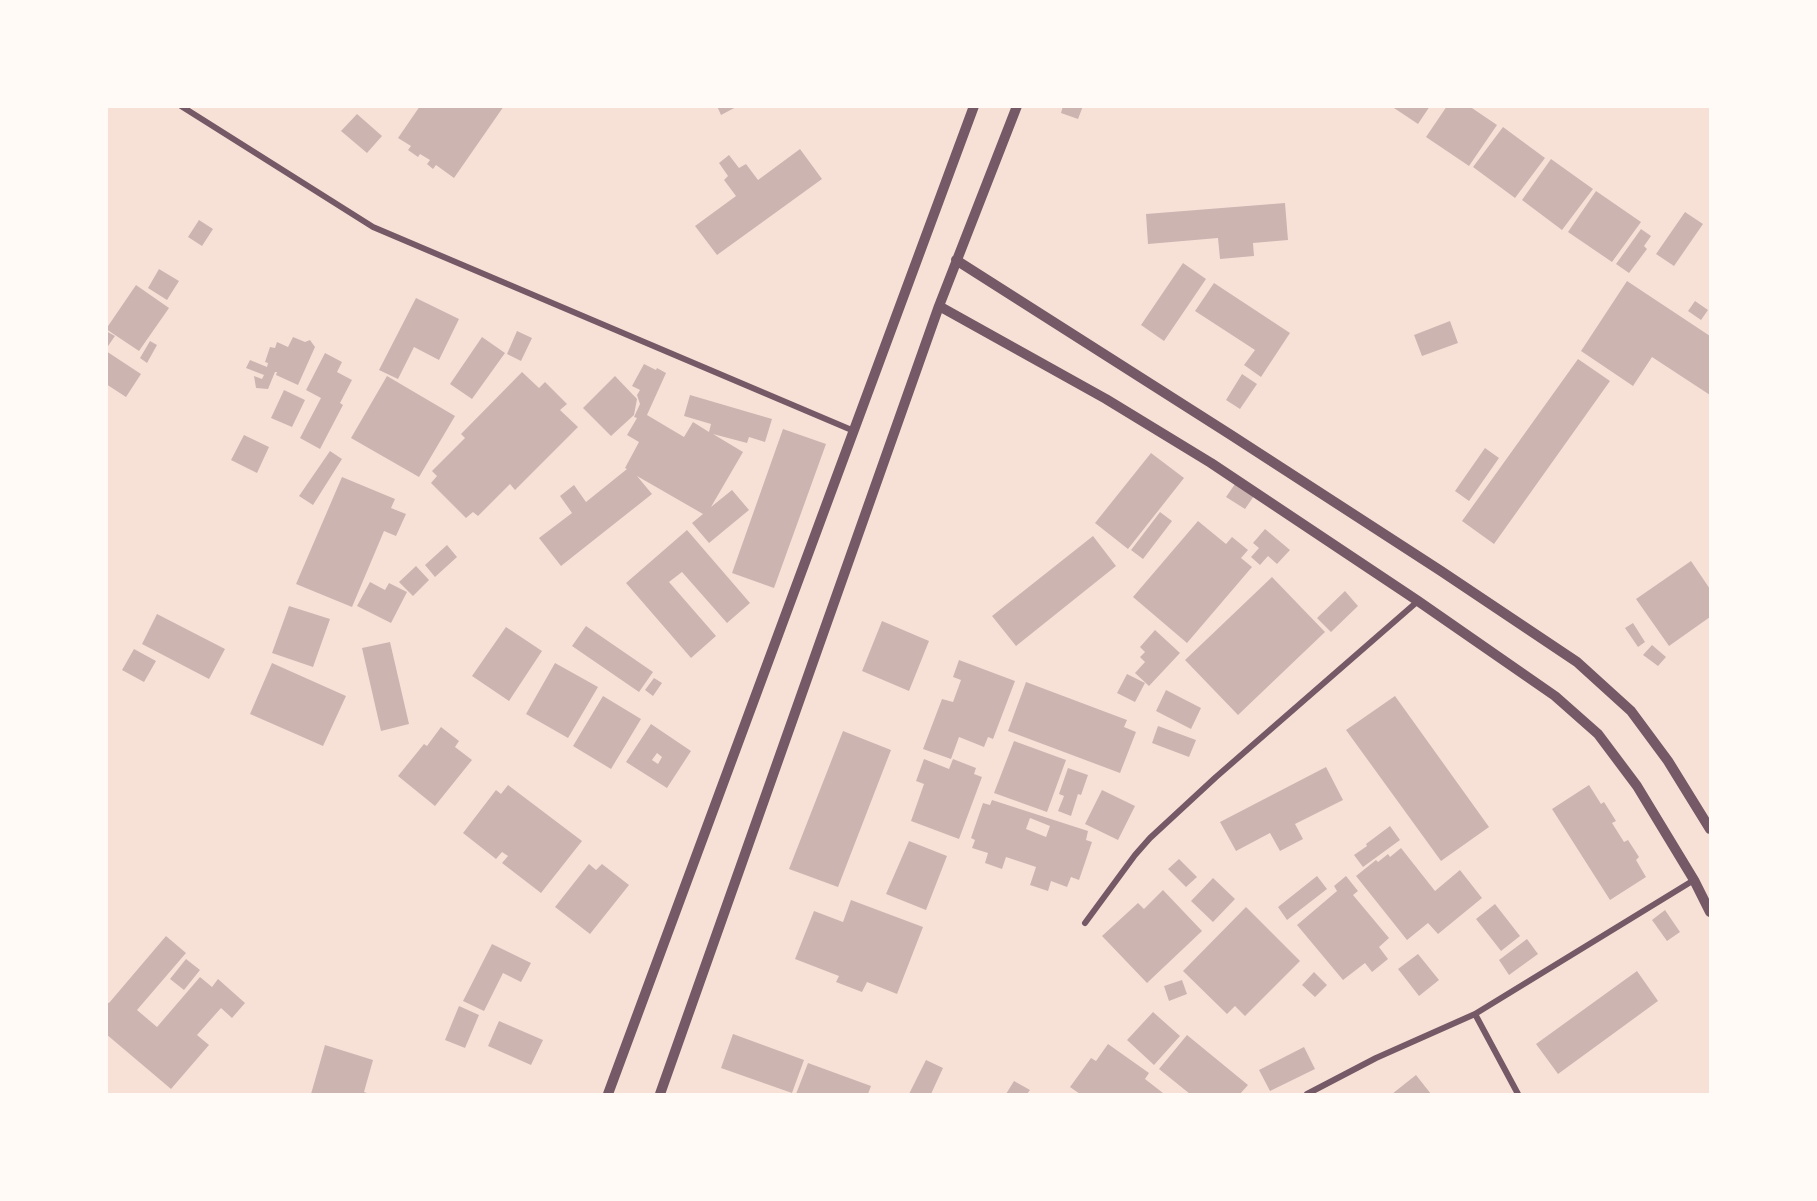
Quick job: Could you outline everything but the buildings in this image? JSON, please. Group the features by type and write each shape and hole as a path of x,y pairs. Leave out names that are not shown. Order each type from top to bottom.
{"street":[{"path":"181,106 373,227 854,432"},
{"path":"608,1095 975,106"},
{"path":"660,1095 939,306 1017,106"},
{"path":"956,260 1271,461 1577,662 1631,711 1668,761 1710,829"},
{"path":"939,306 1106,399 1211,463 1555,696 1598,734 1637,786 1694,880 1710,912"},
{"path":"1085,923 1150,838 1216,777 1418,602"},
{"path":"1307,1095 1377,1058 1475,1014 1694,880"},
{"path":"1475,1014 1518,1095"}]}
